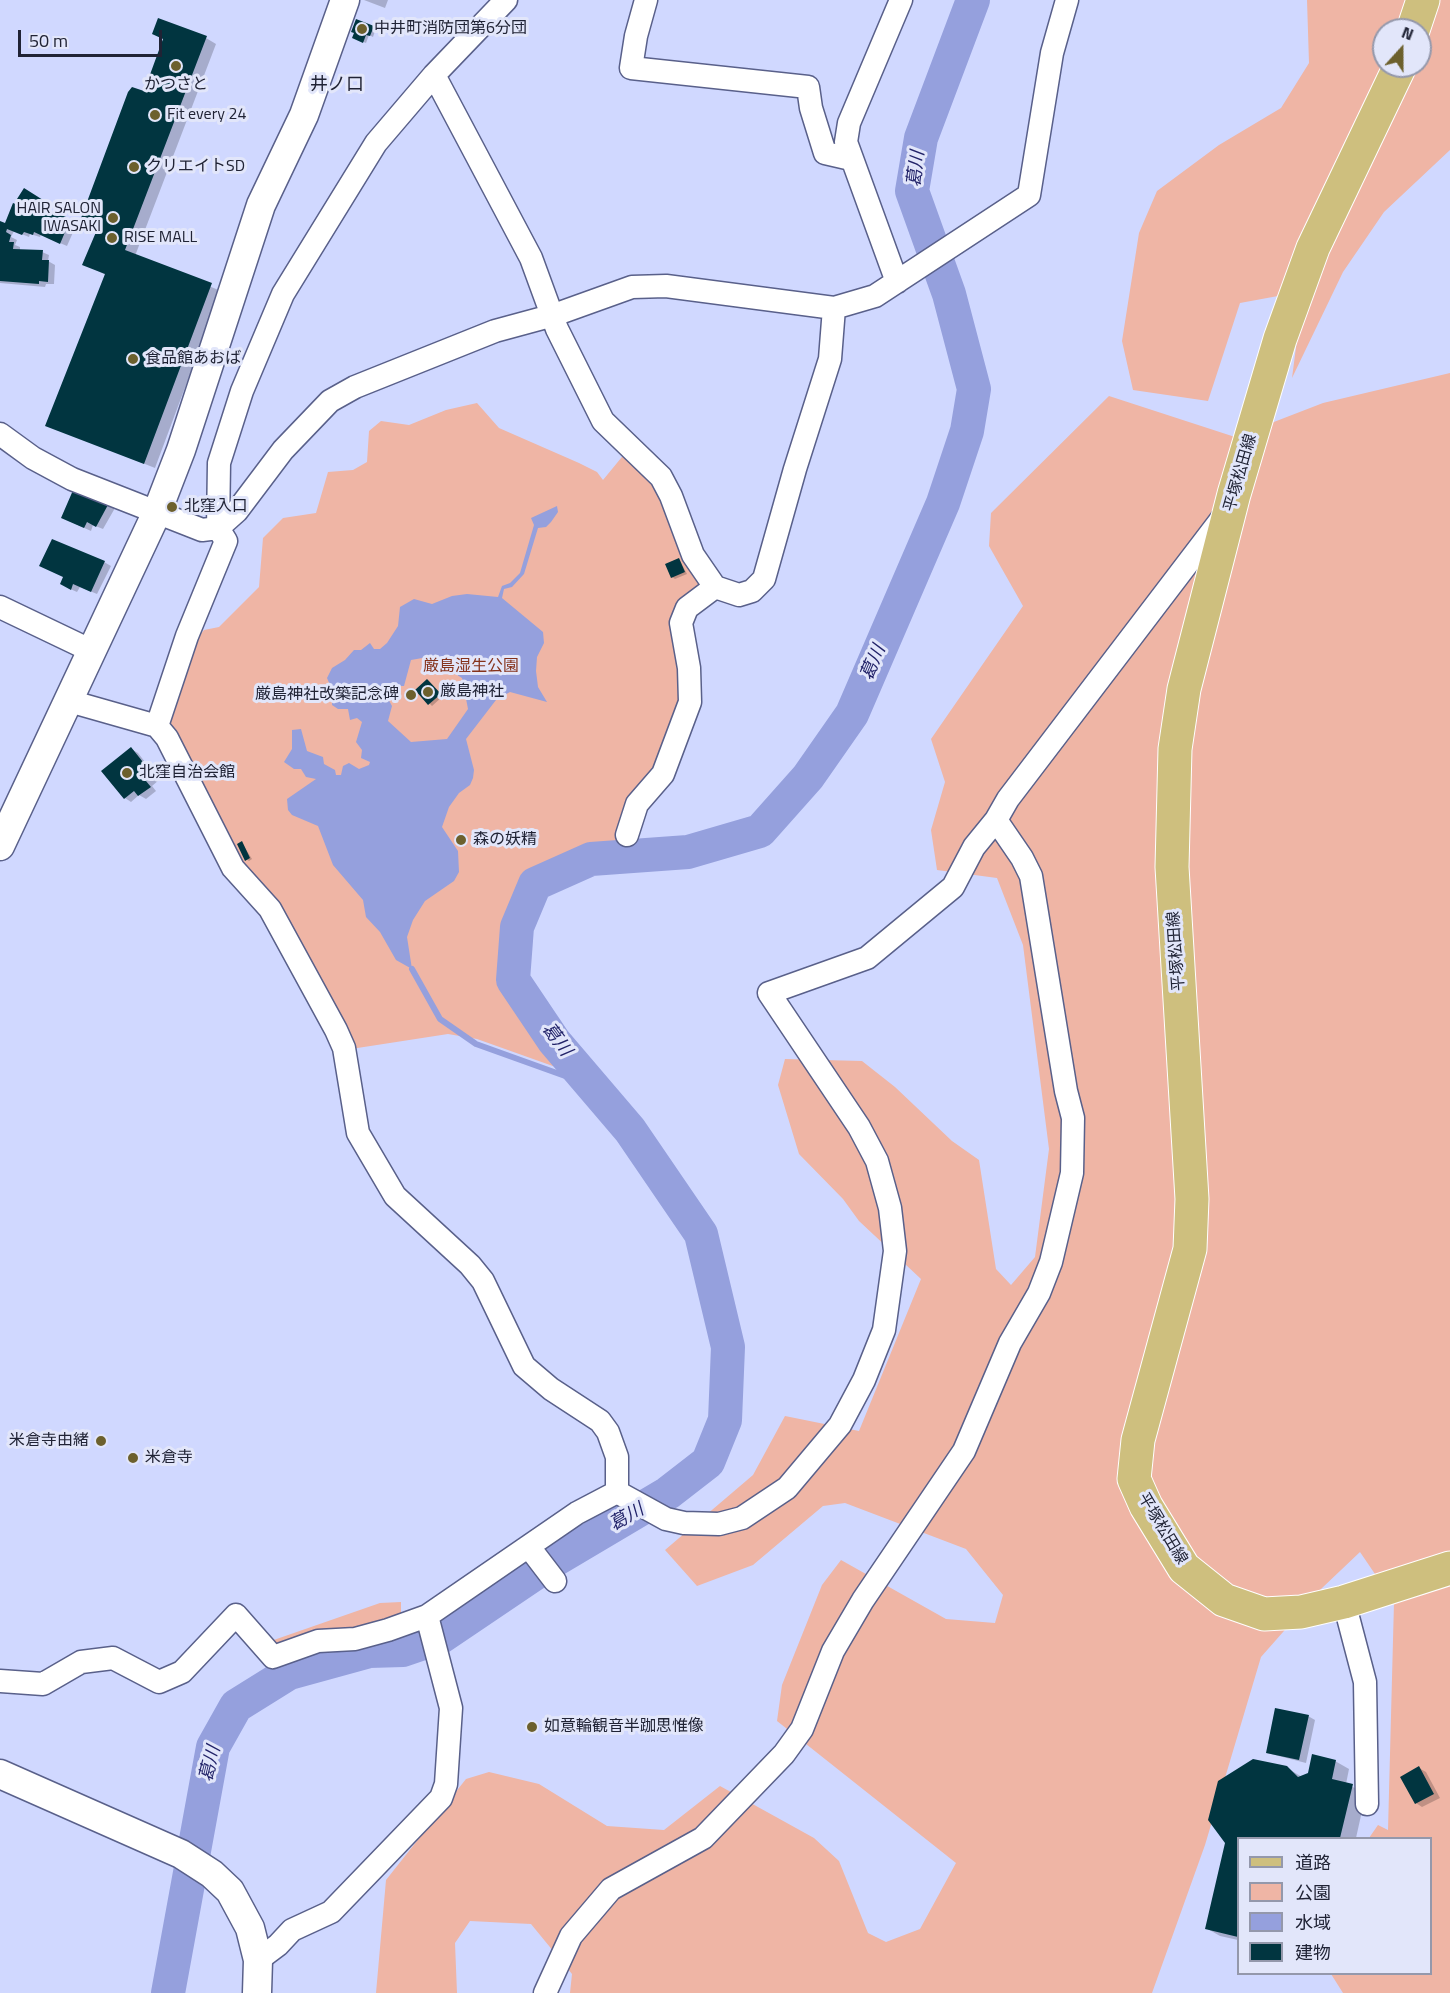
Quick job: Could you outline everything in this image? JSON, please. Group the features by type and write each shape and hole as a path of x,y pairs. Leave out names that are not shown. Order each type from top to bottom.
{"main road":[{"path":"1417,18 1423,0"},
{"name":"平塚松田線","path":"1394,78 1313,248 1280,339 1231,507 1184,690 1175,749 1172,867 1192,1199 1190,1249 1138,1440 1134,1479 1146,1506 1184,1568 1224,1600 1264,1614 1301,1612 1344,1602 1450,1568"}],"street":[{"path":"0,846 7,812 69,701 157,512 181,450 261,206 304,115 345,0"},
{"path":"157,726 187,636 226,541 218,528 219,463 242,391 279,304 376,143 434,75 506,0"},
{"path":"646,0 636,36 631,68 808,87 816,156 851,159"},
{"path":"897,282 846,142 849,123 901,0"},
{"path":"0,434 33,459 72,479 202,530 218,528 237,511 283,450 330,401 355,387 474,339 554,315 632,287 654,287 834,308 875,296 926,265 1029,195 1052,53 1067,0"},
{"path":"434,75 531,258 554,315 557,329 603,421 661,477 671,496 693,555 715,587 739,595 752,591 764,579 795,469 830,359 834,308"},
{"path":"622,1495 659,1515 684,1523 719,1524 742,1518 787,1488 840,1425 864,1380 884,1330 895,1251 890,1208 877,1161 835,1089 769,993 867,958 953,887 974,847 996,820 1026,774 1231,507"},
{"path":"627,835 637,804 663,774 690,702 689,668 681,623 687,608 715,587"},
{"path":"0,607 92,651"},
{"path":"69,701 157,726 180,762 233,868 270,909 336,1030 344,1048 358,1133 395,1196 470,1265 483,1281 524,1366 551,1389 600,1421 609,1432 617,1457 622,1495"},
{"path":"545,1993 571,1936 611,1889 703,1838 784,1754 802,1729 839,1641 863,1600 964,1451 1010,1343 1039,1293 1051,1262 1072,1173 1073,1118 1066,1091 1031,876 1022,858 996,820"},
{"path":"0,1681 43,1684 81,1662 112,1658 159,1682 182,1672 236,1615 273,1657 318,1641 355,1639 428,1619 577,1513 622,1495"},
{"path":"529,1546 555,1581"},
{"path":"1344,1602 1365,1682 1367,1804"},
{"path":"258,1960 278,1946 292,1930 331,1911 441,1798 446,1784 451,1708 436,1659 428,1619"},
{"path":"0,1774 181,1854 212,1874 230,1891 250,1928 258,1960 258,1993"}],"green space":[{"path":"1307,0 1450,0 1450,150 1384,212 1343,272 1292,378 1298,332 1278,296 1240,303 1208,401 1133,390 1122,341 1139,233 1157,191 1219,145 1281,108 1309,63"},
{"path":"1450,373 1450,1993 1343,1993 1332,1975 1432,1975 1432,1837 1370,1837 1378,1825 1388,1830 1394,1602 1360,1552 1321,1589 1261,1657 1205,1845 1152,1993 570,1993 572,1974 531,1924 470,1921 455,1943 457,1993 376,1993 386,1880 466,1779 489,1772 539,1784 607,1826 664,1830 720,1786 814,1838 839,1861 868,1933 886,1942 920,1929 956,1863 777,1721 782,1685 822,1585 841,1560 946,1619 995,1623 1003,1595 966,1549 845,1503 823,1506 753,1565 697,1586 665,1550 753,1475 785,1416 859,1431 921,1279 859,1221 843,1199 799,1154 778,1085 785,1059 862,1061 895,1087 952,1141 979,1160 996,1269 1011,1285 1035,1257 1049,1149 1023,945 997,878 937,870 931,830 945,782 931,739 1023,606 989,546 991,513 1109,396 1235,437 1323,403"},
{"name":"厳島湿生公園","path":"477,403 499,428 597,472 603,480 626,452 659,480 703,586 683,607 684,695 660,769 619,840 571,852 550,865 526,887 512,910 503,936 502,968 506,990 515,1011 564,1070 477,1039 448,1034 351,1049 250,880 168,718 196,640 204,630 219,627 259,587 263,538 283,518 316,513 328,472 353,470 367,462 369,431 381,421 409,425 446,410"},
{"path":"401,1602 401,1616 280,1649 268,1642 380,1603"}],"water":[{"path":"557,506 558,512 551,522 546,527 538,528 524,574 512,587 504,589 502,598 543,632 544,643 537,657 536,671 538,687 547,702 510,692 496,700 466,739 474,770 473,778 470,785 459,793 449,807 442,827 458,851 459,872 454,881 425,901 413,920 407,937 412,969 396,960 380,932 366,917 363,900 333,865 318,826 292,815 288,810 287,799 316,779 306,777 301,769 294,769 284,762 292,749 292,730 301,729 307,751 323,757 324,764 335,770 336,775 341,775 343,766 349,763 359,769 369,765 370,762 361,758 362,750 356,742 362,722 357,718 350,720 348,709 338,709 332,705 333,692 327,678 332,668 345,660 354,650 361,650 370,643 374,649 380,649 387,643 398,626 400,607 414,599 432,604 452,596 467,594 498,597 502,586 510,583 520,573 534,525 531,518","holes":["428,657 462,678 468,709 447,739 411,742 388,721 392,706 386,695 390,686 404,686 411,660"]}],"building":[{"name":"RISE MALL","path":"158,18 207,36 125,250 212,283 144,464 45,426 105,274 82,265 99,225 81,218 128,92 132,87 144,91 163,39 152,34"},
{"name":"中井町消防団第6分団","path":"356,19 374,26 370,36 366,35 363,43 352,38 354,33 351,32"},
{"path":"24,188 43,200 36,211 17,199"},
{"path":"13,203 41,214 38,212 40,207 66,217 64,223 68,225 60,244 34,232 33,235 24,232 22,235 7,229 6,232 11,235 9,242 14,242 13,249 43,250 42,260 49,260 48,282 39,281 39,284 0,281 0,221 5,223"},
{"path":"74,488 109,503 96,527 87,522 84,528 61,518"},
{"path":"52,539 105,561 91,592 73,584 71,590 60,584 63,577 39,566"},
{"path":"679,558 685,572 671,578 665,564"},
{"name":"厳島神社","path":"427,679 441,694 428,705 415,690"},
{"name":"北窪自治会館","path":"131,747 154,776 146,781 151,787 138,796 134,791 124,799 101,771"},
{"path":"242,841 250,858 245,861 237,844"},
{"path":"1275,1708 1309,1715 1299,1760 1266,1753"},
{"path":"1312,1754 1336,1760 1332,1779 1353,1784 1340,1837 1237,1837 1237,1937 1205,1929 1225,1843 1208,1820 1218,1781 1253,1759 1287,1766 1298,1777 1308,1773"},
{"path":"1419,1766 1434,1794 1415,1804 1400,1777"}],"waterway":[{"name":"葛川","path":"168,1993 213,1747 236,1706 289,1673 369,1651 403,1650 441,1637 555,1560 668,1493 708,1462 725,1420 728,1347 701,1234 630,1130 554,1041 513,980 517,927 535,884 591,859 688,852 760,831 808,777 852,714 943,503 967,431 974,389 949,294 912,191 921,138 973,0"},
{"path":"412,969 440,1019 476,1044 593,1086"}],"place":[{"name":"中井町消防団第6分団","path":"362,29"},
{"name":"かつさと","path":"176,66"},
{"name":"Fit every 24","path":"155,115"},
{"name":"クリエイトSD","path":"134,167"},
{"name":"HAIR SALON lWASAKl","path":"113,218"},
{"name":"RISE MALL","path":"112,238"},
{"name":"食品館あおば","path":"133,359"},
{"name":"北窪入口","path":"172,507"},
{"name":"厳島神社","path":"428,692"},
{"name":"厳島神社改築記念碑","path":"411,695"},
{"name":"北窪自治会館","path":"127,773"},
{"name":"森の妖精","path":"461,840"},
{"name":"米倉寺由緒","path":"101,1441"},
{"name":"米倉寺","path":"133,1458"},
{"name":"如意輪観音半跏思惟像","path":"532,1727"}],"district":[{"name":"井ノ口","path":"337,86"}]}
